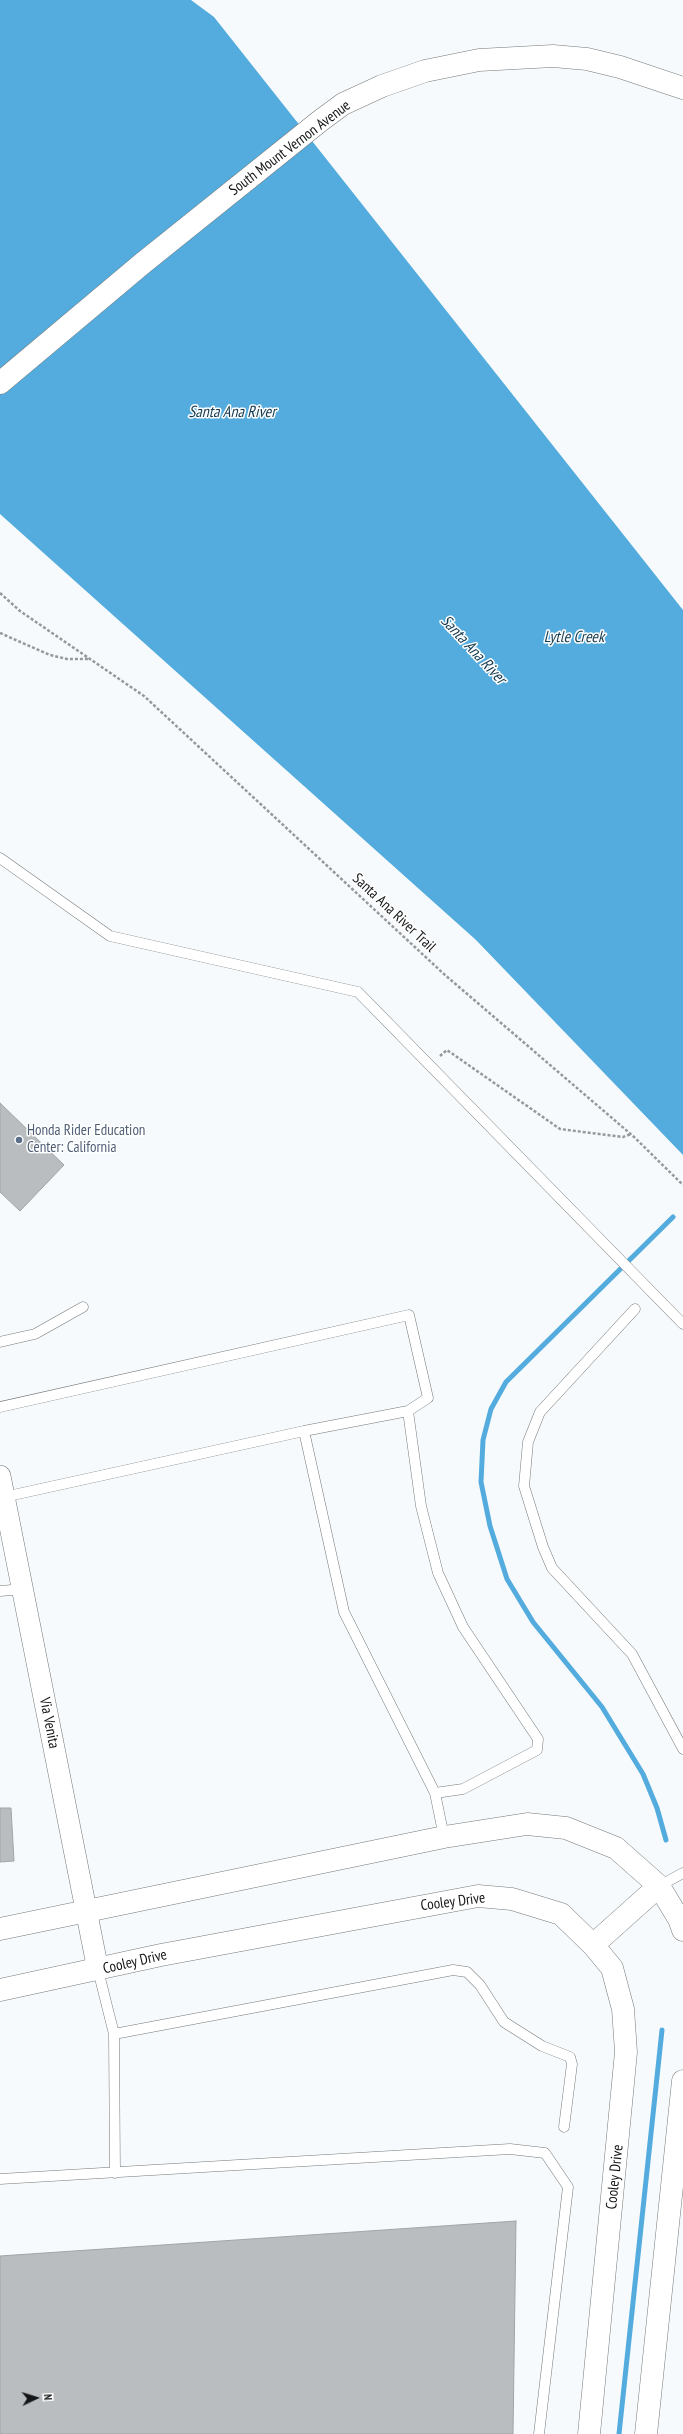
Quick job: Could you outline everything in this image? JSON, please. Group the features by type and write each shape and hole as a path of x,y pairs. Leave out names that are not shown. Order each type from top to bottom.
{"street":[{"name":"South Mount Vernon Avenue","path":"0,383 143,263 343,104 382,86 425,71 478,60 553,56 587,59 620,67 683,88"},
{"name":"Via Venita","path":"0,1476 98,1970"},
{"path":"0,1929 444,1837 527,1824 566,1828 616,1848 659,1886 679,1919 683,1930"},
{"path":"592,1945 659,1886"},
{"name":"Cooley Drive","path":"0,1990 98,1970 161,1955 478,1896 512,1899 561,1914 592,1945 612,1968 623,2009 626,2052 589,2434"},
{"path":"646,2434 683,2081"}],"lane":[{"path":"0,858 110,936 358,992 683,1324"},
{"path":"0,1342 35,1334 83,1307"},
{"path":"635,1309 540,1412 528,1442 524,1486 543,1547 552,1568 632,1654 683,1749"},
{"path":"0,1407 409,1315 428,1398 408,1411 304,1431 4,1497"},
{"path":"408,1411 421,1506 438,1573 463,1627 538,1739 537,1750 464,1789 435,1793"},
{"path":"304,1431 344,1612 435,1793 444,1837"},
{"path":"0,1591 23,1589"},
{"path":"659,1886 683,1872"},
{"path":"98,1970 114,2034 115,2173"},
{"path":"114,2034 453,1970 467,1972 480,1985 504,2022 542,2046 570,2057 572,2064 564,2127"},
{"path":"0,2180 510,2149 545,2153 568,2187 539,2434"}],"path":[{"name":"Santa Ana River Trail","path":"0,593 20,611 144,696 445,975 631,1134 683,1185"},
{"path":"0,633 50,655 68,659 89,659"},
{"path":"436,1060 446,1050 560,1129 623,1137 631,1134"}],"water":[{"name":"Santa Ana River","path":"0,0 191,0 214,17 683,610 683,1155 476,940 0,514"}],"building":[{"name":"Honda Rider Education Center: California","path":"0,1103 64,1165 20,1211 0,1192"},
{"path":"0,1808 11,1808 14,1861 0,1862"},
{"path":"516,2221 513,2434 0,2434 0,2256"}],"waterway":[{"path":"666,1840 657,1808 643,1774 602,1707 533,1622 507,1579 490,1526 481,1482 483,1440 491,1409 506,1382 673,1217"},
{"path":"619,2434 662,2030"}],"place":[{"name":"Honda Rider Education Center: California","path":"19,1140"}],"water label":[{"name":"Lytle Creek","path":"574,637"}]}
